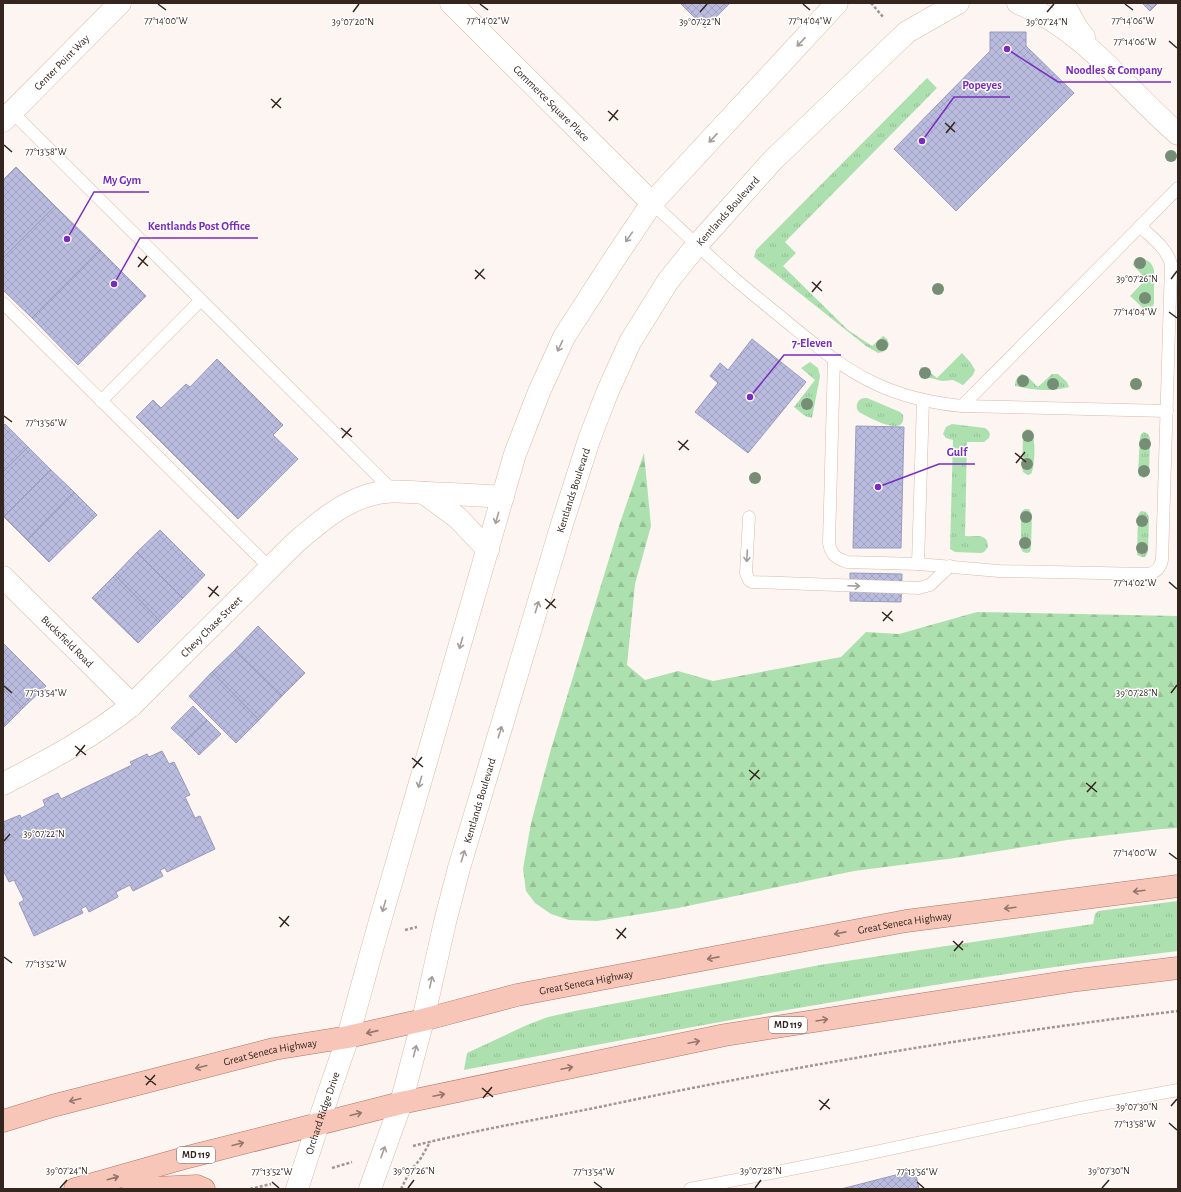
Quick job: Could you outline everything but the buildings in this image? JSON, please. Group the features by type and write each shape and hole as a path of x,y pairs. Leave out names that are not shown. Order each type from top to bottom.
{"main road":[{"name":"Great Seneca Highway","path":"3,1121 52,1106 274,1049 348,1038 517,995 906,921 1178,886"},
{"name":"MD 119","path":"75,1189 188,1157 401,1103 725,1035 1078,980 1178,968"},
{"path":"133,1189 197,1186 204,1189"}],"street":[{"name":"Center Point Way","path":"7,116 120,3"},
{"name":"Commerce Square Place","path":"451,3 652,203"},
{"path":"348,1038 376,935 515,454 538,392 564,337 652,203 837,3"},
{"name":"Kentlands Boulevard","path":"401,1103 423,1020 459,868 562,524 589,440 607,393 630,342 668,280 697,245 773,160 901,37 907,32 958,3"},
{"path":"1018,3 1044,15 1075,36 1178,134"},
{"path":"1063,3 1077,28 1099,58"},
{"name":"Chevy Chase Street","path":"3,784 97,732 116,719 132,705 295,543 320,522 342,507 366,496 393,491 503,497"},
{"path":"424,492 458,518 488,550"},
{"name":"Bucksfield Road","path":"3,577 132,705"},
{"name":"Orchard Ridge Drive","path":"299,1182 348,1038"},
{"path":"370,1189 401,1103"}],"lane":[{"path":"7,116 201,300 393,491"},
{"path":"962,406 1178,188"},
{"path":"652,203 729,274 816,346 854,372 874,383 923,400 962,406 1167,412"},
{"path":"834,359 829,543 830,550 834,556 847,562 918,564 999,571 1152,573 1157,570 1162,560 1171,264 1170,259 1164,250 1140,226"},
{"path":"101,401 201,300"},
{"path":"3,303 270,568"},
{"path":"918,564 923,400"},
{"path":"749,517 746,573 749,580 752,582 919,588 930,585 950,566"},
{"path":"690,1189 852,1157 1080,1108 1178,1090"}],"path":[{"path":"870,3 885,19"},
{"path":"250,1189 299,1182 383,1154 430,1142 722,1082 1003,1034 1178,1011"},
{"path":"401,1189 409,1173 421,1158 430,1142"}],"green space":[{"path":"927,78 937,88 785,242 796,253 783,266 848,330 872,346 883,336 887,339 889,344 888,348 878,353 866,346 754,257 756,250"},
{"path":"1139,258 1149,261 1154,270 1154,303 1150,309 1143,308 1130,296 1146,279 1133,265 1134,261"},
{"path":"962,353 975,370 973,375 963,385 953,380 942,381 919,375 921,367 937,378"},
{"path":"810,362 818,368 820,376 812,418 805,416 794,407 815,380 801,368"},
{"path":"1022,374 1027,376 1038,387 1052,374 1058,374 1067,382 1069,387 1056,390 1042,390 1015,386 1015,382"},
{"path":"864,398 900,412 903,415 903,422 899,425 893,426 870,418 859,412 857,409 857,404 860,399"},
{"path":"952,424 985,428 990,433 989,438 984,442 967,442 965,536 980,536 986,539 988,547 981,553 955,552 950,549 953,440 946,438 943,434 946,427"},
{"path":"1027,429 1031,430 1034,439 1034,459 1031,474 1028,475 1023,472 1022,467 1023,435"},
{"path":"1144,432 1148,434 1150,438 1149,472 1144,478 1139,476 1138,473 1140,437"},
{"path":"644,453 651,526 635,584 627,665 645,680 678,671 713,681 841,657 866,632 899,634 977,612 1178,616 1178,828 1067,840 955,858 854,871 678,908 597,921 569,920 551,914 535,903 526,891 523,869 531,823 551,749 620,523"},
{"path":"1025,509 1029,509 1032,515 1031,548 1030,552 1027,553 1023,552 1021,549 1021,514"},
{"path":"1141,511 1146,512 1149,517 1148,552 1145,557 1137,555 1138,515"},
{"path":"1178,901 1178,951 1088,962 909,989 731,1020 464,1070 467,1053 527,1025 548,1017 820,965 1093,924 1095,914 1098,911"}],"place":[{"name":"Noodles & Company","path":"1007,49"},
{"name":"Popeyes","path":"922,141"},
{"name":"My Gym","path":"67,239"},
{"name":"Kentlands Post Office","path":"114,284"},
{"name":"7-Eleven","path":"750,397"},
{"name":"Gulf","path":"878,487"}]}
